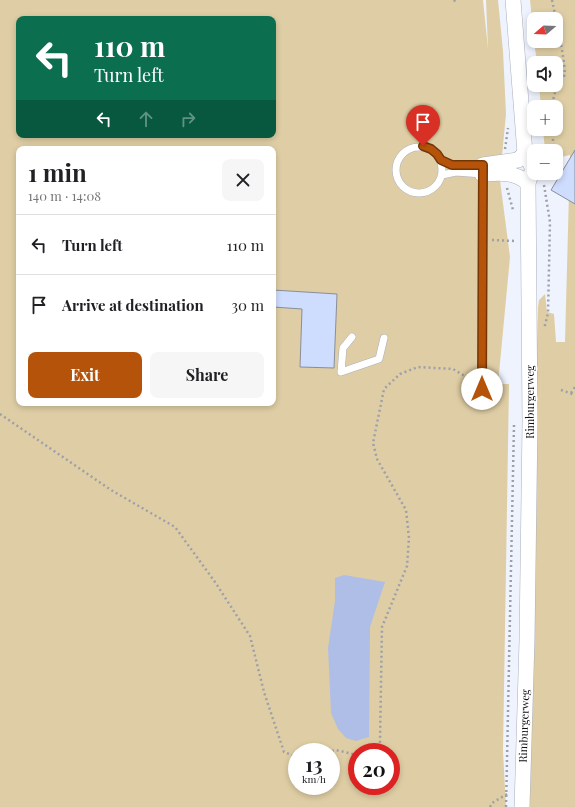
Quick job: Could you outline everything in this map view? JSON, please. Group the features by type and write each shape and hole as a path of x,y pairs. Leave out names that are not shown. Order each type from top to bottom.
{"street":[{"name":"Rimburgerweg","path":"514,0 526,153 533,169 528,183 530,422 527,640 522,807"},
{"path":"482,169 518,160 526,153"},
{"path":"482,169 518,176 528,183"}],"lane":[{"path":"415,146 423,146 431,149 441,160 443,168 439,183 427,192 412,192 405,188 400,182 396,168 398,160 408,149 415,146"},
{"path":"441,160 452,165 482,169"},
{"path":"442,175 482,169"},
{"path":"482,169 482,389 496,389"},
{"path":"352,337 343,348 342,372 379,359 384,338"}],"path":[{"path":"552,0 554,12"},
{"path":"553,100 555,89 565,75 562,48"},
{"path":"506,173 507,188 513,212"},
{"path":"516,236 516,246"},
{"path":"482,240 511,241"},
{"path":"380,743 382,627 407,566 409,538 406,510 377,459 373,443 384,388 400,374 418,367 453,369 466,376 482,389"},
{"path":"571,393 575,387"},
{"path":"561,390 575,395"},
{"path":"0,414 111,490 175,527 215,582 250,636 264,692 284,752 288,754"},
{"name":"Rimburgerweg","path":"506,807 514,422"}],"shaded area":[{"path":"0,0 483,0 488,49 486,0 498,0 503,51 506,114 502,156 497,157 510,257 498,384 509,384 503,751 506,807 0,807"},
{"path":"530,0 575,0 575,807 525,807 538,307 539,300 545,294 547,312 554,314 556,342 565,342 570,155 563,156 563,144 544,144 544,136 563,136 563,100 540,100 540,92 563,92 563,56 536,56 535,48 563,48 563,12 531,12"}],"water":[{"path":"344,575 385,582 370,627 369,737 356,741 346,738 338,729 331,713 328,648 335,601 335,578"}],"building":[{"path":"575,150 575,204 551,190 557,180 563,180 563,170"},
{"path":"276,290 337,294 334,368 300,367 302,309 276,307"}],"route":[{"path":"423,146 431,149 441,160 452,165 483,165 482,389"}]}
